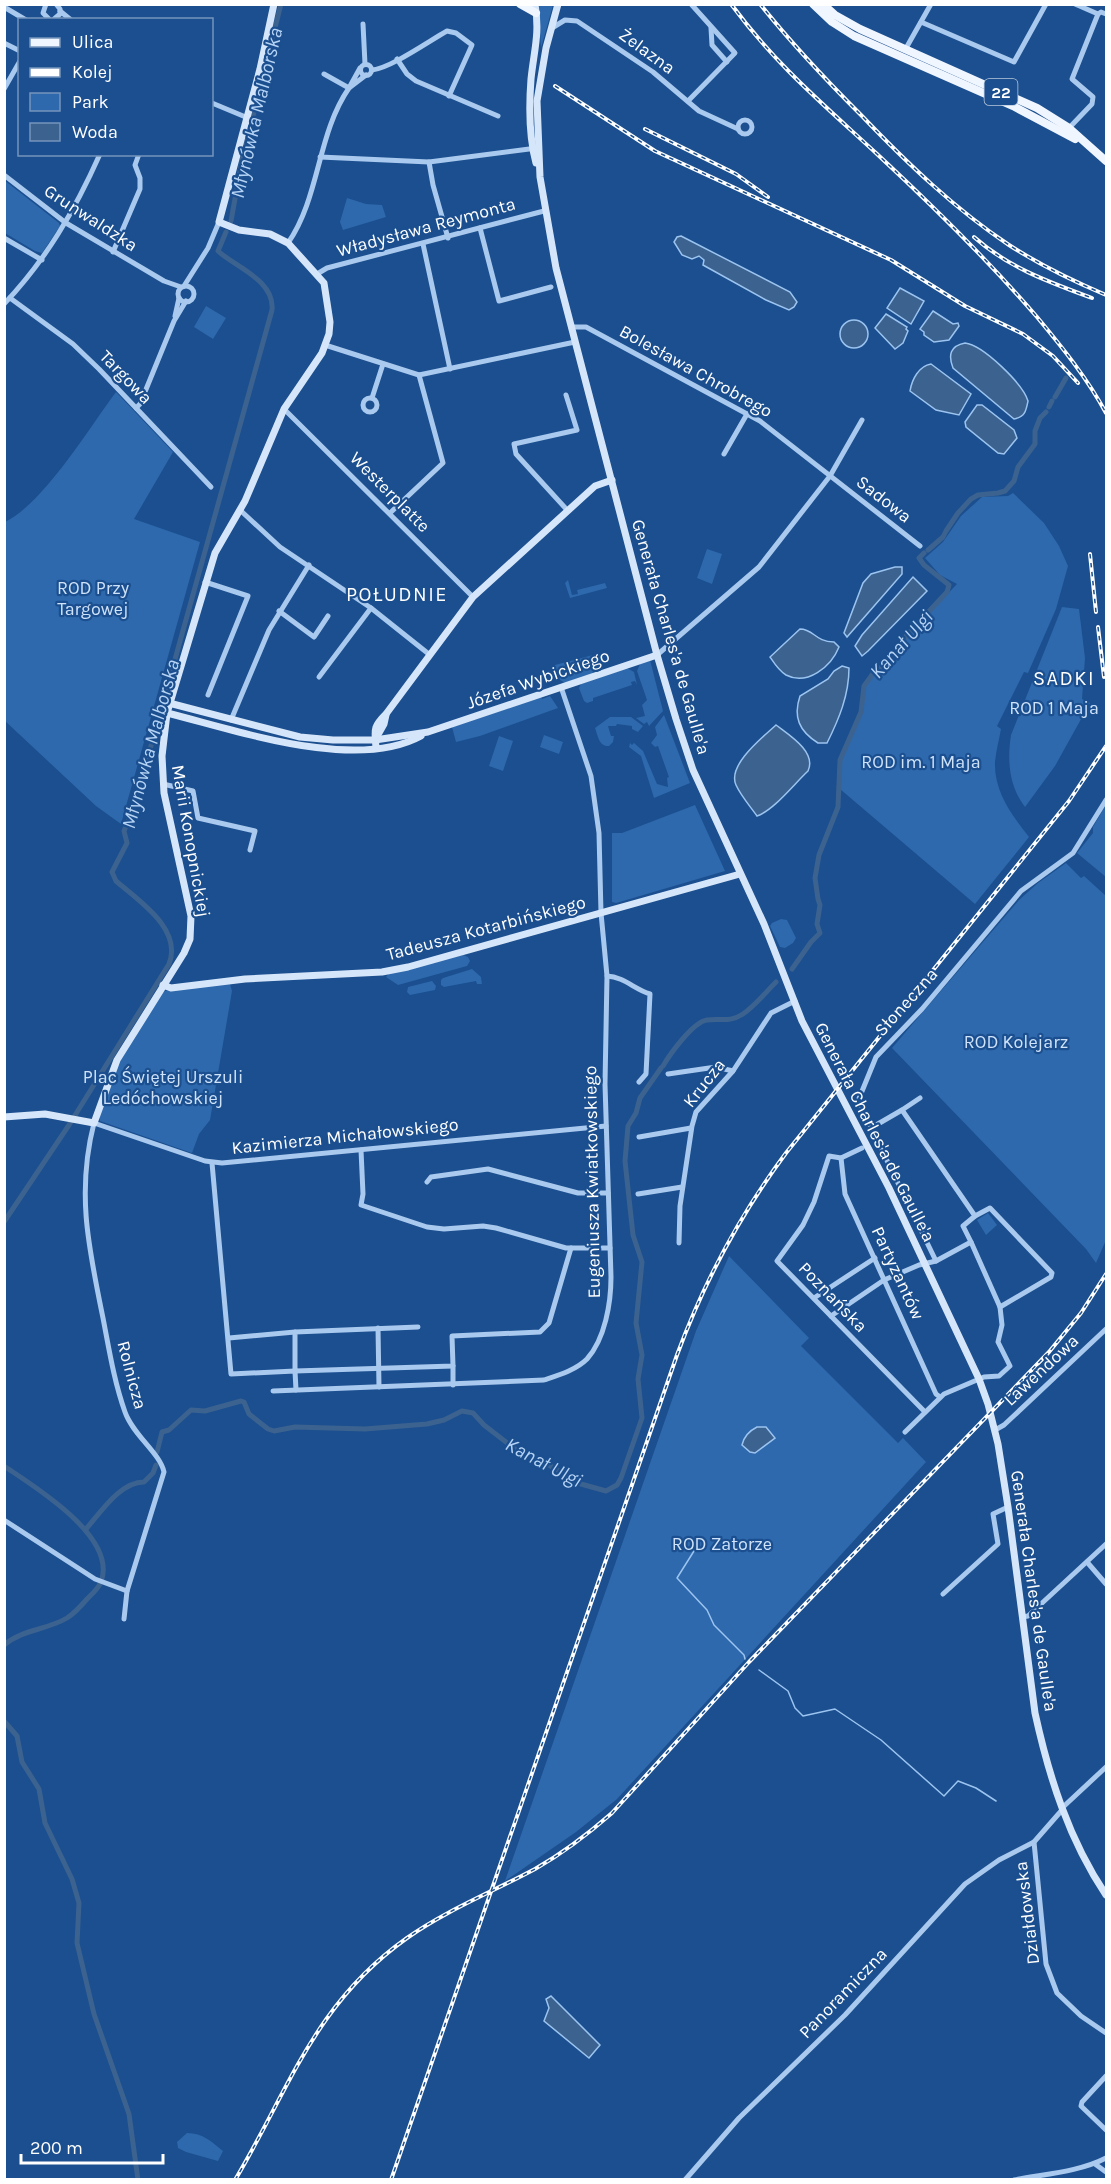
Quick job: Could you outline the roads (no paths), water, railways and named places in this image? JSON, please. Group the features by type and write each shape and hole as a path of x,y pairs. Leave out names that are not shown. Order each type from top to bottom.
{"main road":[{"path":"520,4 536,14"},
{"name":"22","path":"813,4 842,29 1031,105 1069,129 1107,161"},
{"name":"22","path":"823,4 845,22 903,53 1035,116 1089,147"}],"street":[{"path":"42,16 46,4"},
{"path":"174,321 183,287 208,248 219,222 248,118 274,4"},
{"path":"535,4 538,37 531,79 536,148"},
{"path":"536,148 539,81 558,4"},
{"path":"688,101 735,53 691,4"},
{"path":"903,53 930,4"},
{"path":"921,22 1014,62 1046,4"},
{"path":"1075,4 1098,14 1101,12 1107,14"},
{"path":"58,6 69,18"},
{"path":"4,7 23,18"},
{"path":"1069,129 1092,104 1093,97 1072,79 1098,14"},
{"name":"Żelazna","path":"552,28 565,20 571,20 599,35 654,72 699,111 738,129"},
{"path":"363,24 362,74 366,75"},
{"path":"711,28 712,45 727,62"},
{"path":"349,88 372,70 447,31 456,33 472,45 449,96"},
{"path":"4,43 18,50"},
{"path":"397,59 407,74 416,81 498,116"},
{"path":"4,89 18,64"},
{"path":"363,66 370,66 372,70"},
{"path":"288,243 296,233 305,210 320,157 336,114 363,66"},
{"path":"324,74 349,88"},
{"path":"213,103 248,118"},
{"path":"743,120 749,121 752,129 745,134 738,129 743,120"},
{"name":"Żelazna","path":"722,121 740,122"},
{"path":"320,157 429,162 536,148"},
{"name":"Generała Charles'a de Gaulle'a","path":"536,148 544,212 556,268 657,655 676,719 693,770 764,924 808,1033 889,1188 979,1379 995,1430 1008,1507 1035,1713 1044,1756 1062,1809 1092,1874 1107,1895"},
{"path":"4,304 42,260 66,223 86,187 99,156"},
{"path":"113,252 140,189 140,178 135,165 138,156"},
{"path":"429,162 448,237"},
{"name":"Grunwaldzka","path":"4,175 66,223 113,252 164,281 192,289"},
{"name":"Władysława Reymonta","path":"317,274 327,268 544,212"},
{"name":"Marii Konopnickiej","path":"94,1123 114,1066 184,953 190,939 191,916 163,784 162,756 169,704 217,549 240,510 284,409 317,362 325,345 330,322 324,283 288,243 270,234 239,230 219,222"},
{"path":"480,228 499,301 551,287"},
{"path":"4,238 42,260"},
{"path":"423,244 450,369"},
{"path":"136,408 140,405 174,321 186,301 192,298 195,271"},
{"name":"Grunwaldzka","path":"164,281 186,301"},
{"name":"Targowa","path":"10,298 73,344 211,487"},
{"name":"Bolesława Chrobrego","path":"571,327 586,327 760,421 830,476"},
{"path":"325,345 419,375 575,342"},
{"path":"372,398 383,364"},
{"path":"390,513 442,465 443,459 419,375"},
{"path":"566,394 577,430 514,444 516,454 568,511"},
{"name":"Westerplatte","path":"284,409 473,597"},
{"path":"724,454 747,414"},
{"path":"657,655 759,567 830,476 862,420"},
{"name":"Sadowa","path":"830,476 920,546"},
{"path":"376,744 375,728 378,722 473,597 598,484 612,480"},
{"path":"240,510 280,546 371,608 429,655"},
{"path":"231,720 260,649 279,611 309,565"},
{"path":"205,582 248,596 208,695"},
{"path":"319,677 371,608"},
{"path":"279,611 314,637 328,616"},
{"name":"Józefa Wybickiego","path":"167,712 298,745 339,749 376,744 429,732 657,655"},
{"name":"Eugeniusza Kwiatkowskiego","path":"273,1391 544,1380 574,1368 586,1360 594,1350 607,1316 611,1287 606,1126 607,976 595,796 591,776 561,687"},
{"name":"Józefa Wybickiego","path":"169,704 310,738 376,744"},
{"path":"163,784 193,791 198,818 255,831 250,850"},
{"name":"Słoneczna","path":"936,1261 858,1101 876,1057 922,1009 1021,891 1073,853 1107,800"},
{"name":"Tadeusza Kotarbińskiego","path":"163,985 171,988 236,980 382,972 437,960 740,873"},
{"path":"607,976 624,979 638,990 650,994 646,1074 639,1082"},
{"name":"Krucza","path":"680,1243 678,1221 682,1187 696,1112 733,1071 771,1013 795,1002"},
{"path":"668,1074 716,1067 733,1071"},
{"path":"871,1128 920,1098"},
{"path":"902,1110 975,1216"},
{"path":"4,1117 38,1113 94,1123"},
{"name":"Kazimierza Michałowskiego","path":"94,1123 212,1162 606,1126"},
{"name":"Rolnicza","path":"94,1123 85,1180 85,1220 113,1370 129,1422 142,1441 163,1464 164,1472 127,1591 124,1619"},
{"path":"639,1137 692,1128"},
{"name":"Poznańska","path":"862,1148 841,1158 829,1156 814,1202 803,1225 777,1261 925,1412"},
{"path":"361,1150 363,1194 361,1204 427,1227 496,1228 571,1248 610,1248"},
{"name":"Partyzantów","path":"841,1158 845,1194 936,1394 940,1397"},
{"path":"212,1162 231,1374 453,1366"},
{"path":"427,1182 431,1177 488,1169 578,1193 608,1193"},
{"path":"638,1194 682,1187"},
{"path":"905,1432 944,1394 979,1379 999,1376 1010,1366 998,1342 1002,1325 1000,1307 963,1226 990,1208 1052,1273 1051,1277 1000,1307"},
{"path":"831,1316 884,1280 919,1265 936,1261 971,1242"},
{"path":"453,1384 452,1336 529,1333 540,1332 546,1328 571,1248"},
{"path":"814,1298 874,1258"},
{"path":"229,1338 295,1332 418,1327"},
{"path":"378,1328 379,1387"},
{"name":"Lawendowa","path":"995,1430 1008,1421 1107,1329"},
{"path":"295,1332 296,1390"},
{"path":"943,1594 998,1544 993,1514 1008,1507"},
{"path":"4,1520 97,1580 127,1591"},
{"path":"1022,1617 1028,1616 1107,1544"},
{"path":"1087,1562 1107,1584"},
{"name":"Działdowska","path":"1107,1767 1062,1809 1034,1842 1046,1964 1058,1993 1081,2016 1107,2033"},
{"name":"Panoramiczna","path":"685,2180 739,2118 845,2015 964,1884 999,1860 1034,1842"},
{"path":"1107,2076 1082,2102 1081,2106 1107,2130"},
{"path":"1014,2180 1095,2164 1107,2158"},
{"path":"1095,2164 1107,2172"}],"water":[{"path":"681,236 790,292 797,302 789,310 766,300 703,265 704,260 699,256 692,259 682,255 674,242 677,237"},
{"path":"900,288 924,301 911,324 887,308"},
{"path":"933,311 953,324 958,323 959,326 949,340 934,342 920,329"},
{"path":"886,314 907,327 908,331 903,343 895,349 875,328"},
{"path":"854,320 864,324 868,334 864,344 854,348 844,344 840,334 844,324"},
{"path":"965,343 973,345 992,358 1019,385 1028,401 1023,415 1014,419 953,368 951,355 953,349"},
{"path":"931,364 971,394 959,415 936,410 910,391 917,374 923,367"},
{"path":"977,405 982,405 1014,430 1017,438 1004,454 998,453 966,427 965,422"},
{"path":"902,567 902,574 847,637 844,633 863,583 871,574"},
{"path":"913,577 927,591 862,656 855,646 862,635"},
{"path":"800,629 809,631 823,640 834,642 839,647 830,661 817,673 794,678 781,671 770,657"},
{"path":"842,666 849,668 842,707 827,743 818,743 806,734 799,723 797,711 800,696 828,679"},
{"path":"776,725 800,745 809,757 810,764 808,771 784,796 757,816 738,789 735,777 741,760"},
{"path":"757,1427 766,1427 775,1438 755,1453 742,1445 747,1434"},
{"path":"551,1996 600,2045 589,2058 544,2021 549,2008 546,1999"}],"waterway":[{"name":"Młynówka Malborska","path":"231,221 242,160 281,4"},
{"name":"Młynówka Malborska","path":"4,1222 69,1125 169,964 172,951 170,939 156,916 116,881 112,872 127,843 124,831 134,807 272,310 271,300 261,282 218,251 226,232"},
{"path":"1055,397 1066,378"},
{"path":"1049,407 1052,401"},
{"path":"928,550 943,537 958,513 971,499 978,495 1005,491 1014,481 1018,467 1035,444 1035,431 1040,418 1046,412"},
{"name":"Kanał Ulgi","path":"792,969 820,933 817,924 820,905 815,878 819,855 838,807 840,760 861,712 864,686 877,668 886,665 906,636 947,592 949,585 924,565 919,558 924,553"},
{"name":"Kanał Ulgi","path":"663,1066 695,1026 707,1020 738,1017 776,982"},
{"name":"Kanał Ulgi","path":"157,1452 162,1432 169,1430 191,1410 205,1411 241,1401 244,1402 249,1414 274,1431 295,1427 365,1429 427,1424 444,1420 462,1411 473,1413 484,1425 519,1452 530,1454 581,1484 606,1491 617,1485 642,1418 638,1379 642,1355 636,1323 642,1262 633,1235 625,1161 628,1126 636,1113 640,1098 661,1068"},
{"name":"Kanał Ulgi","path":"86,1529 119,1492 135,1483 144,1482 153,1473 156,1465"},
{"name":"Młynówka Malborska","path":"4,1466 53,1500 70,1515 86,1531 97,1548 103,1565 100,1585 73,1614 59,1622 19,1636 4,1645"},
{"path":"694,1551 677,1578 707,1610 714,1625 744,1655 745,1659"},
{"path":"759,1670 788,1691 795,1708 803,1716 835,1709 881,1740 944,1796 958,1781 976,1788 996,1801"},
{"name":"Młynówka Malborska","path":"4,1721 17,1736 22,1762 39,1789 45,1823 72,1879 79,1903 77,1943 94,2014 129,2114 138,2180"}],"railway":[{"path":"731,4 783,65 919,193 999,274 1065,351 1091,387 1106,413"},
{"path":"760,4 835,89 896,151 951,201 1009,245 1057,272 1106,295"},
{"path":"555,86 655,151 891,260 965,306 1023,334 1053,356 1078,383"},
{"path":"645,129 736,174 768,197"},
{"path":"974,237 1015,266 1092,298"},
{"path":"1090,554 1096,612"},
{"path":"1098,627 1104,677"},
{"path":"391,2180 677,1355 711,1276 738,1225 786,1153 1069,801 1106,746"},
{"path":"235,2180 307,2049 326,2019 349,1991 375,1964 407,1938 454,1910 545,1863 575,1843 612,1813 749,1662 1049,1352 1081,1313 1106,1274"}],"district":[{"name":"POŁUDNIE","path":"397,594"},
{"name":"SADKI","path":"1064,678"}],"park label":[{"name":"ROD Przy Targowej","path":"93,598"},
{"name":"ROD 1 Maja","path":"1054,708"},
{"name":"ROD im. 1 Maja","path":"921,762"},
{"name":"ROD Kolejarz","path":"1016,1042"},
{"name":"Plac Świętej Urszuli Ledóchowskiej","path":"163,1087"},
{"name":"ROD Zatorze","path":"722,1544"}]}
